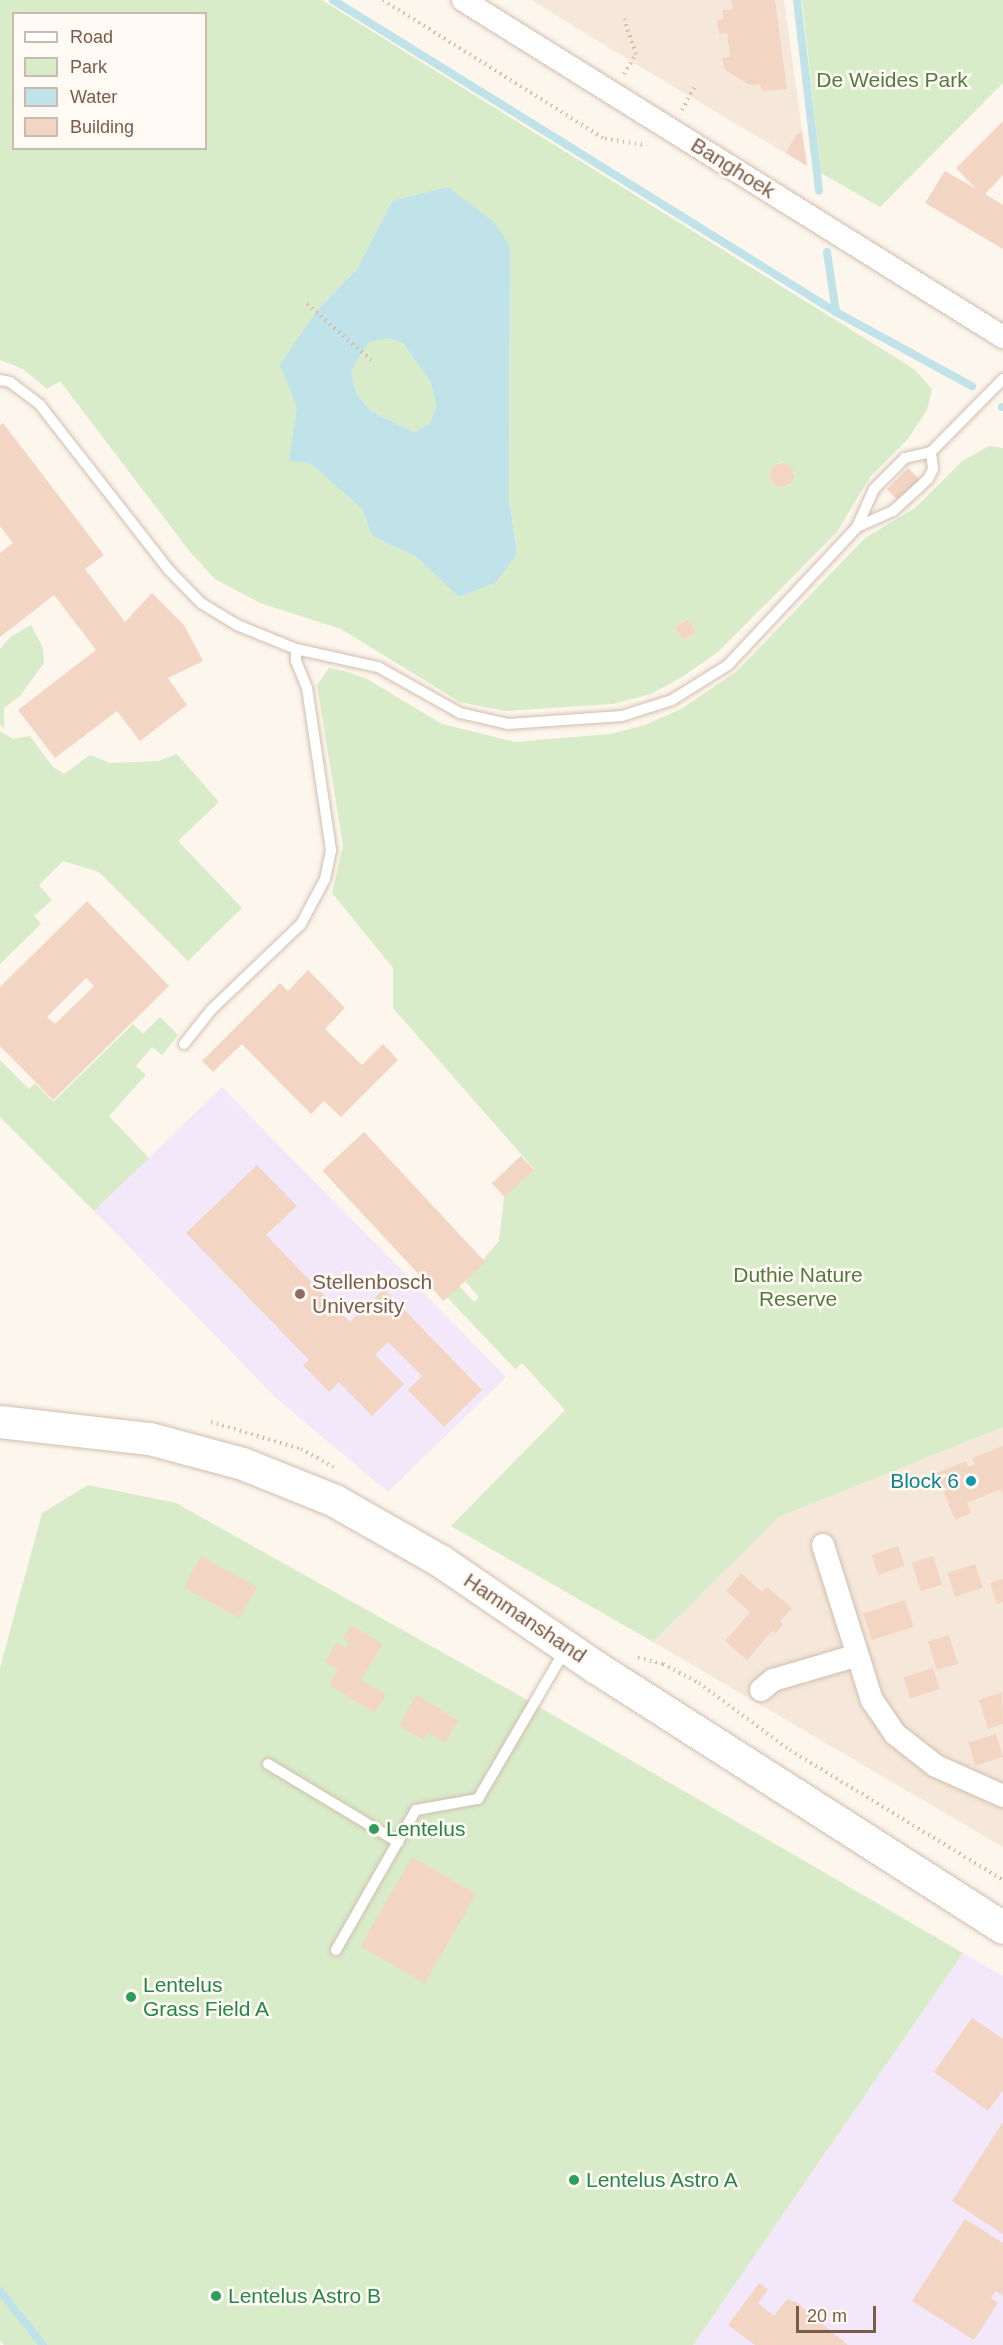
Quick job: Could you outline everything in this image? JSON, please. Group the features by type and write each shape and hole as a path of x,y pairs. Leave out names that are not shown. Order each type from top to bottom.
{"street":[{"name":"Banghoek","path":"463,0 1003,337"},
{"name":"Hammanshand","path":"0,1422 150,1439 263,1472 335,1501 442,1562 567,1647 1003,1928"},
{"path":"823,1545 855,1656 872,1700 895,1734 936,1766 1003,1796"},
{"path":"761,1690 773,1680 855,1656"}],"lane":[{"path":"0,380 10,382 40,405 168,569 201,603 237,625 296,649 378,667 420,694 484,721 508,724 622,716 672,699 728,665 857,527 874,489 897,465 916,453 931,452 1003,378"},
{"path":"857,527 893,511 928,479 933,469 931,452"},
{"path":"184,1044 212,1010 302,924 325,879 331,850 307,688 296,661 296,649"},
{"path":"336,1950 416,1810 478,1799 567,1647"},
{"path":"268,1764 398,1842"}],"path":[{"path":"383,0 605,139 648,146 658,152"},
{"path":"623,75 636,54 624,20"},
{"path":"687,102 695,87"},
{"path":"308,304 371,360"},
{"path":"211,1422 301,1449 337,1469"},
{"path":"633,1657 663,1664 699,1683 809,1763 1003,1880"}],"shaded area":[{"path":"531,0 784,0 807,166 624,57"},
{"name":"Stellenbosch University","path":"222,1087 506,1377 388,1492 276,1398 94,1211"},
{"path":"1003,1427 1003,1847 653,1642 779,1517"},
{"path":"963,1953 1003,1976 1003,2345 693,2345"}],"green space":[{"path":"0,0 322,0 914,369 932,389 927,410 907,440 870,477 837,532 718,652 682,677 651,694 613,704 505,711 460,702 341,629 260,603 215,579 190,552 60,381 47,389 23,369 0,360","holes":["392,201 510,246 509,498 517,554 459,597 416,557 372,536 362,509 310,463 289,460 319,308 357,269","781,462 787,464 795,473 790,485 784,487 777,486 770,476 775,465","688,619 696,633 683,640 675,626"]},
{"name":"De Weides Park","path":"802,0 1003,0 1003,83 880,207 821,173"},
{"path":"387,338 403,343 431,383 436,406 429,424 414,432 371,411 357,395 351,371 368,343"},
{"name":"Duthie Nature Reserve","path":"989,446 1003,448 1003,1427 779,1517 653,1642 451,1526 565,1410 522,1363 515,1369 447,1297 459,1286 474,1302 479,1297 465,1281 499,1241 504,1197 534,1169 393,1008 393,968 332,893 343,846 317,685 329,668 344,671 367,679 442,724 515,742 610,734 645,725 681,709 736,672 865,538 915,508 962,461"},
{"path":"31,625 43,648 44,663 20,696 4,708 4,728 0,724 0,649 10,637"},
{"path":"0,731 13,739 30,736 53,767 64,774 90,755 110,763 158,761 177,754 219,802 178,841 242,908 188,961 99,872 63,861 39,885 52,900 34,916 41,924 0,964"},
{"path":"160,1017 178,1035 162,1055 152,1047 136,1066 146,1075 109,1116 149,1158 94,1211 0,1117 0,1060 29,1089 35,1083 53,1102 133,1024 143,1034"},
{"name":"Lentelus","path":"88,1485 176,1503 515,1693 963,1953 693,2345 4,2345 0,2341 0,1668 42,1513"}],"water":[{"path":"448,187 494,222 510,246 509,498 517,554 495,583 459,597 416,557 372,536 362,509 310,463 289,461 297,408 280,364 319,308 357,269 392,201","holes":["387,338 403,343 431,383 436,406 429,424 414,432 371,411 357,395 351,371 368,343"]}],"building":[{"path":"731,0 775,0 787,89 762,91 760,84 750,85 725,70 722,58 730,57 727,33 719,34 717,20 724,19 722,11 733,9"},
{"path":"1003,121 1003,175 985,194 1003,205 1003,249 925,203 945,171 976,189 956,168"},
{"path":"802,132 807,166 786,153 796,135"},
{"path":"3,423 104,555 85,569 125,622 152,593 184,625 203,661 168,678 187,705 140,741 117,711 55,758 18,710 96,650 54,595 0,637 0,553 13,543 0,526 0,425"},
{"path":"782,463 791,466 794,475 791,484 782,487 773,484 770,475 773,466"},
{"path":"908,468 919,479 898,501 887,489"},
{"path":"688,619 696,633 683,640 675,626"},
{"path":"87,901 169,986 53,1100 0,1046 0,987","holes":["86,978 94,986 55,1024 47,1017"]},
{"path":"308,970 345,1008 325,1029 362,1065 383,1044 398,1060 341,1117 324,1101 311,1114 242,1044 213,1072 202,1061 280,983 288,991"},
{"path":"364,1132 485,1262 444,1301 322,1171"},
{"path":"521,1156 534,1170 505,1197 492,1183"},
{"path":"257,1165 297,1206 266,1235 350,1322 384,1289 482,1390 444,1427 408,1390 422,1376 388,1342 375,1355 404,1384 372,1416 339,1382 329,1392 303,1365 309,1360 186,1233"},
{"name":"Block 6","path":"1003,1446 1003,1495 1001,1489 967,1503 971,1513 955,1520 936,1473 966,1461 968,1467 975,1464 972,1458"},
{"path":"898,1546 905,1566 878,1575 872,1555"},
{"path":"201,1556 257,1587 240,1619 184,1587"},
{"path":"933,1556 942,1585 921,1591 912,1562"},
{"path":"975,1564 983,1588 955,1597 947,1573"},
{"path":"741,1573 762,1592 767,1587 792,1608 780,1621 783,1624 776,1633 773,1630 747,1660 725,1641 750,1612 726,1591"},
{"path":"1003,1579 1003,1602 997,1604 990,1583"},
{"path":"905,1600 914,1627 872,1640 863,1614"},
{"path":"351,1625 383,1644 361,1680 386,1695 375,1713 329,1685 338,1669 325,1662 337,1642 346,1648 349,1642 343,1639"},
{"path":"949,1635 958,1664 937,1670 928,1641"},
{"path":"933,1668 940,1689 910,1699 904,1678"},
{"path":"1002,1692 1003,1724 988,1729 979,1700"},
{"path":"416,1694 458,1721 445,1743 428,1733 424,1740 399,1726"},
{"path":"996,1734 1003,1757 975,1765 968,1742"},
{"path":"412,1857 476,1894 425,1983 360,1946"},
{"path":"972,2018 1003,2039 1003,2090 988,2111 934,2072"},
{"path":"1003,2122 1003,2234 952,2201"},
{"path":"965,2219 1003,2243 1003,2296 996,2291 991,2298 998,2303 974,2340 912,2301"},
{"path":"759,2283 768,2290 758,2303 774,2316 787,2299 796,2302 848,2345 755,2345 728,2325"}],"waterway":[{"path":"333,0 836,312 972,386"},
{"path":"797,0 819,191"},
{"path":"827,252 836,312"},
{"path":"0,2291 43,2345"}],"place":[{"name":"Stellenbosch University","path":"300,1294"},
{"name":"Block 6","path":"971,1481"},
{"name":"Lentelus","path":"374,1829"},
{"name":"Lentelus Grass Field A","path":"131,1997"},
{"name":"Lentelus Astro A","path":"574,2180"},
{"name":"Lentelus Astro B","path":"216,2296"}]}
